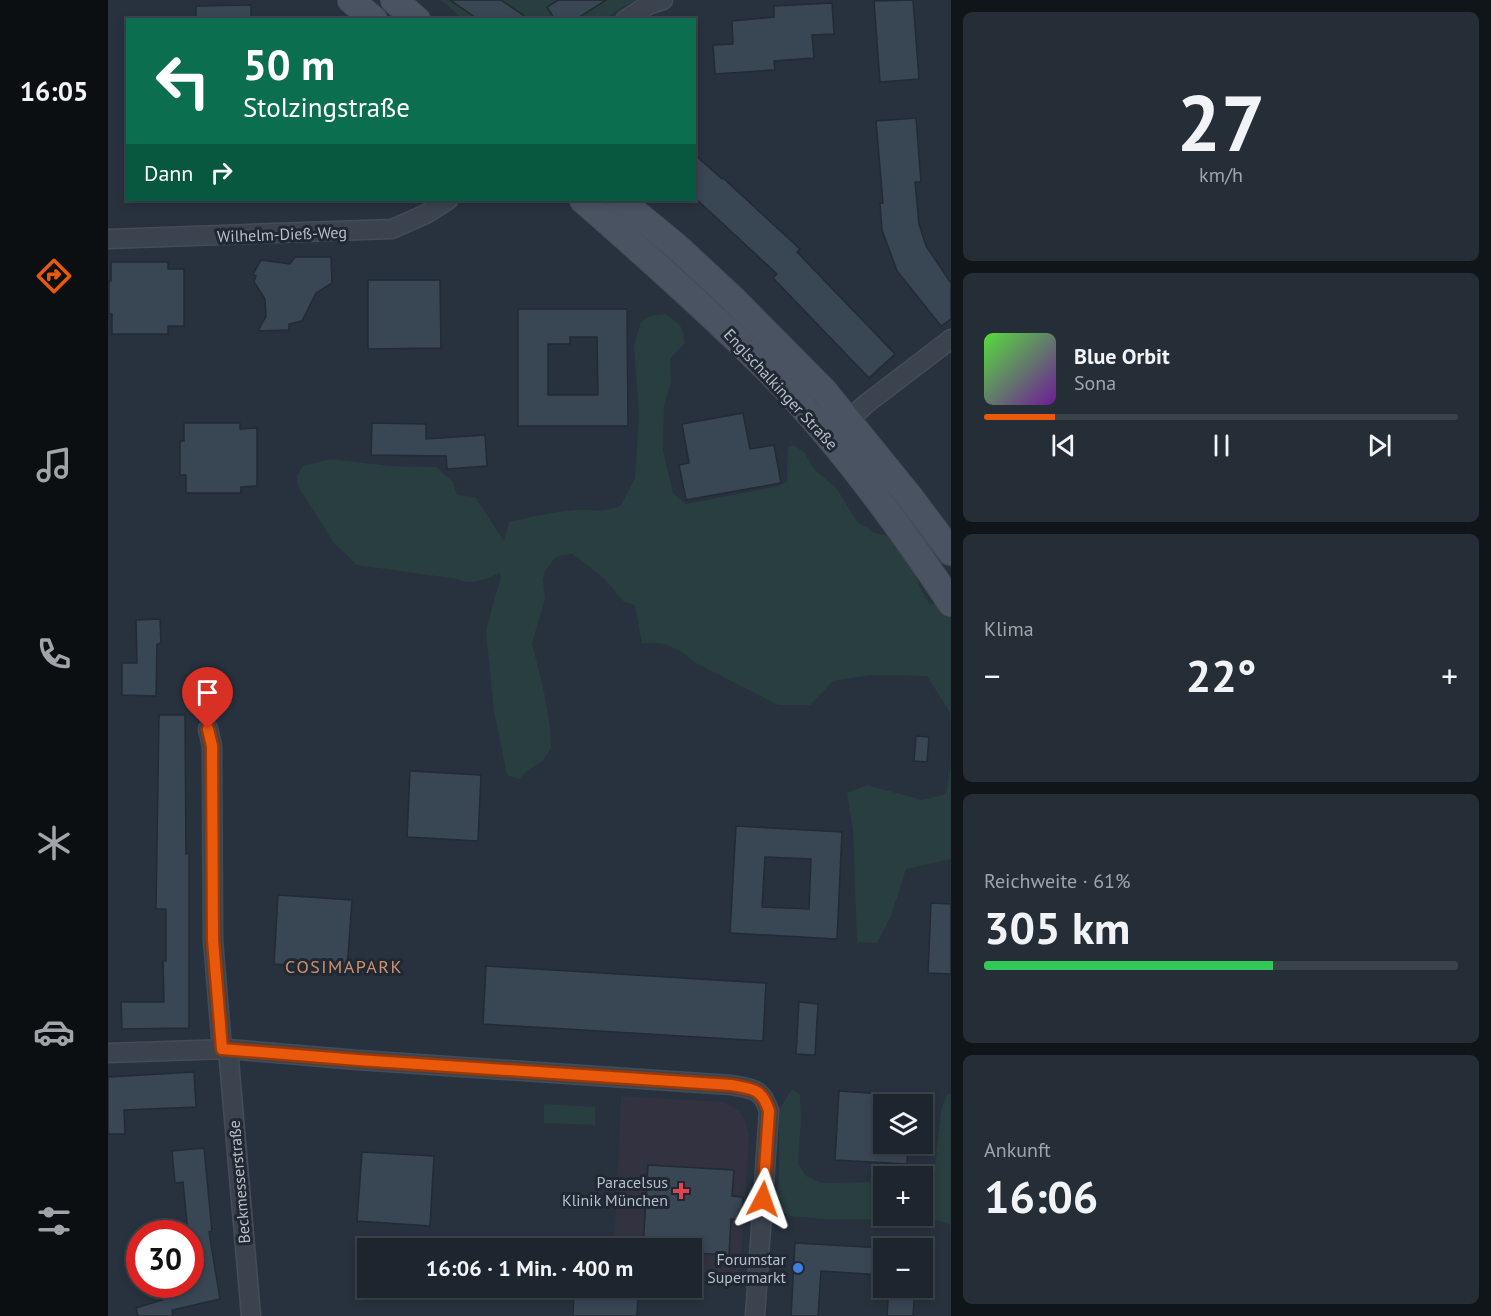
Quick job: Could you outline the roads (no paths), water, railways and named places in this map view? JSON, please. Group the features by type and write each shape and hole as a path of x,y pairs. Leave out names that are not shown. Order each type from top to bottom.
{"main road":[{"path":"351,0 372,18"},
{"path":"394,0 415,18"},
{"name":"Englschalkinger Straße","path":"584,201 705,309 772,375 834,444 867,486 951,603"},
{"name":"Englschalkinger Straße","path":"621,201 677,247 734,299 825,391 951,552"}],"street":[{"path":"628,18 648,5 663,0"},
{"name":"Wilhelm-Dieß-Weg","path":"108,239 383,230 409,223 446,201"},
{"path":"849,420 866,404 951,339"},
{"name":"Beckmesserstraße","path":"208,729 212,746 213,940 251,1316"},
{"path":"108,1053 225,1049 731,1085 755,1090 765,1098 769,1111 755,1316"}],"place":[{"name":"Paracelsus Klinik München","path":"681,1191"},
{"name":"Forumstar Supermarkt","path":"798,1268"}],"district":[{"name":"COSIMAPARK","path":"344,967"}]}
